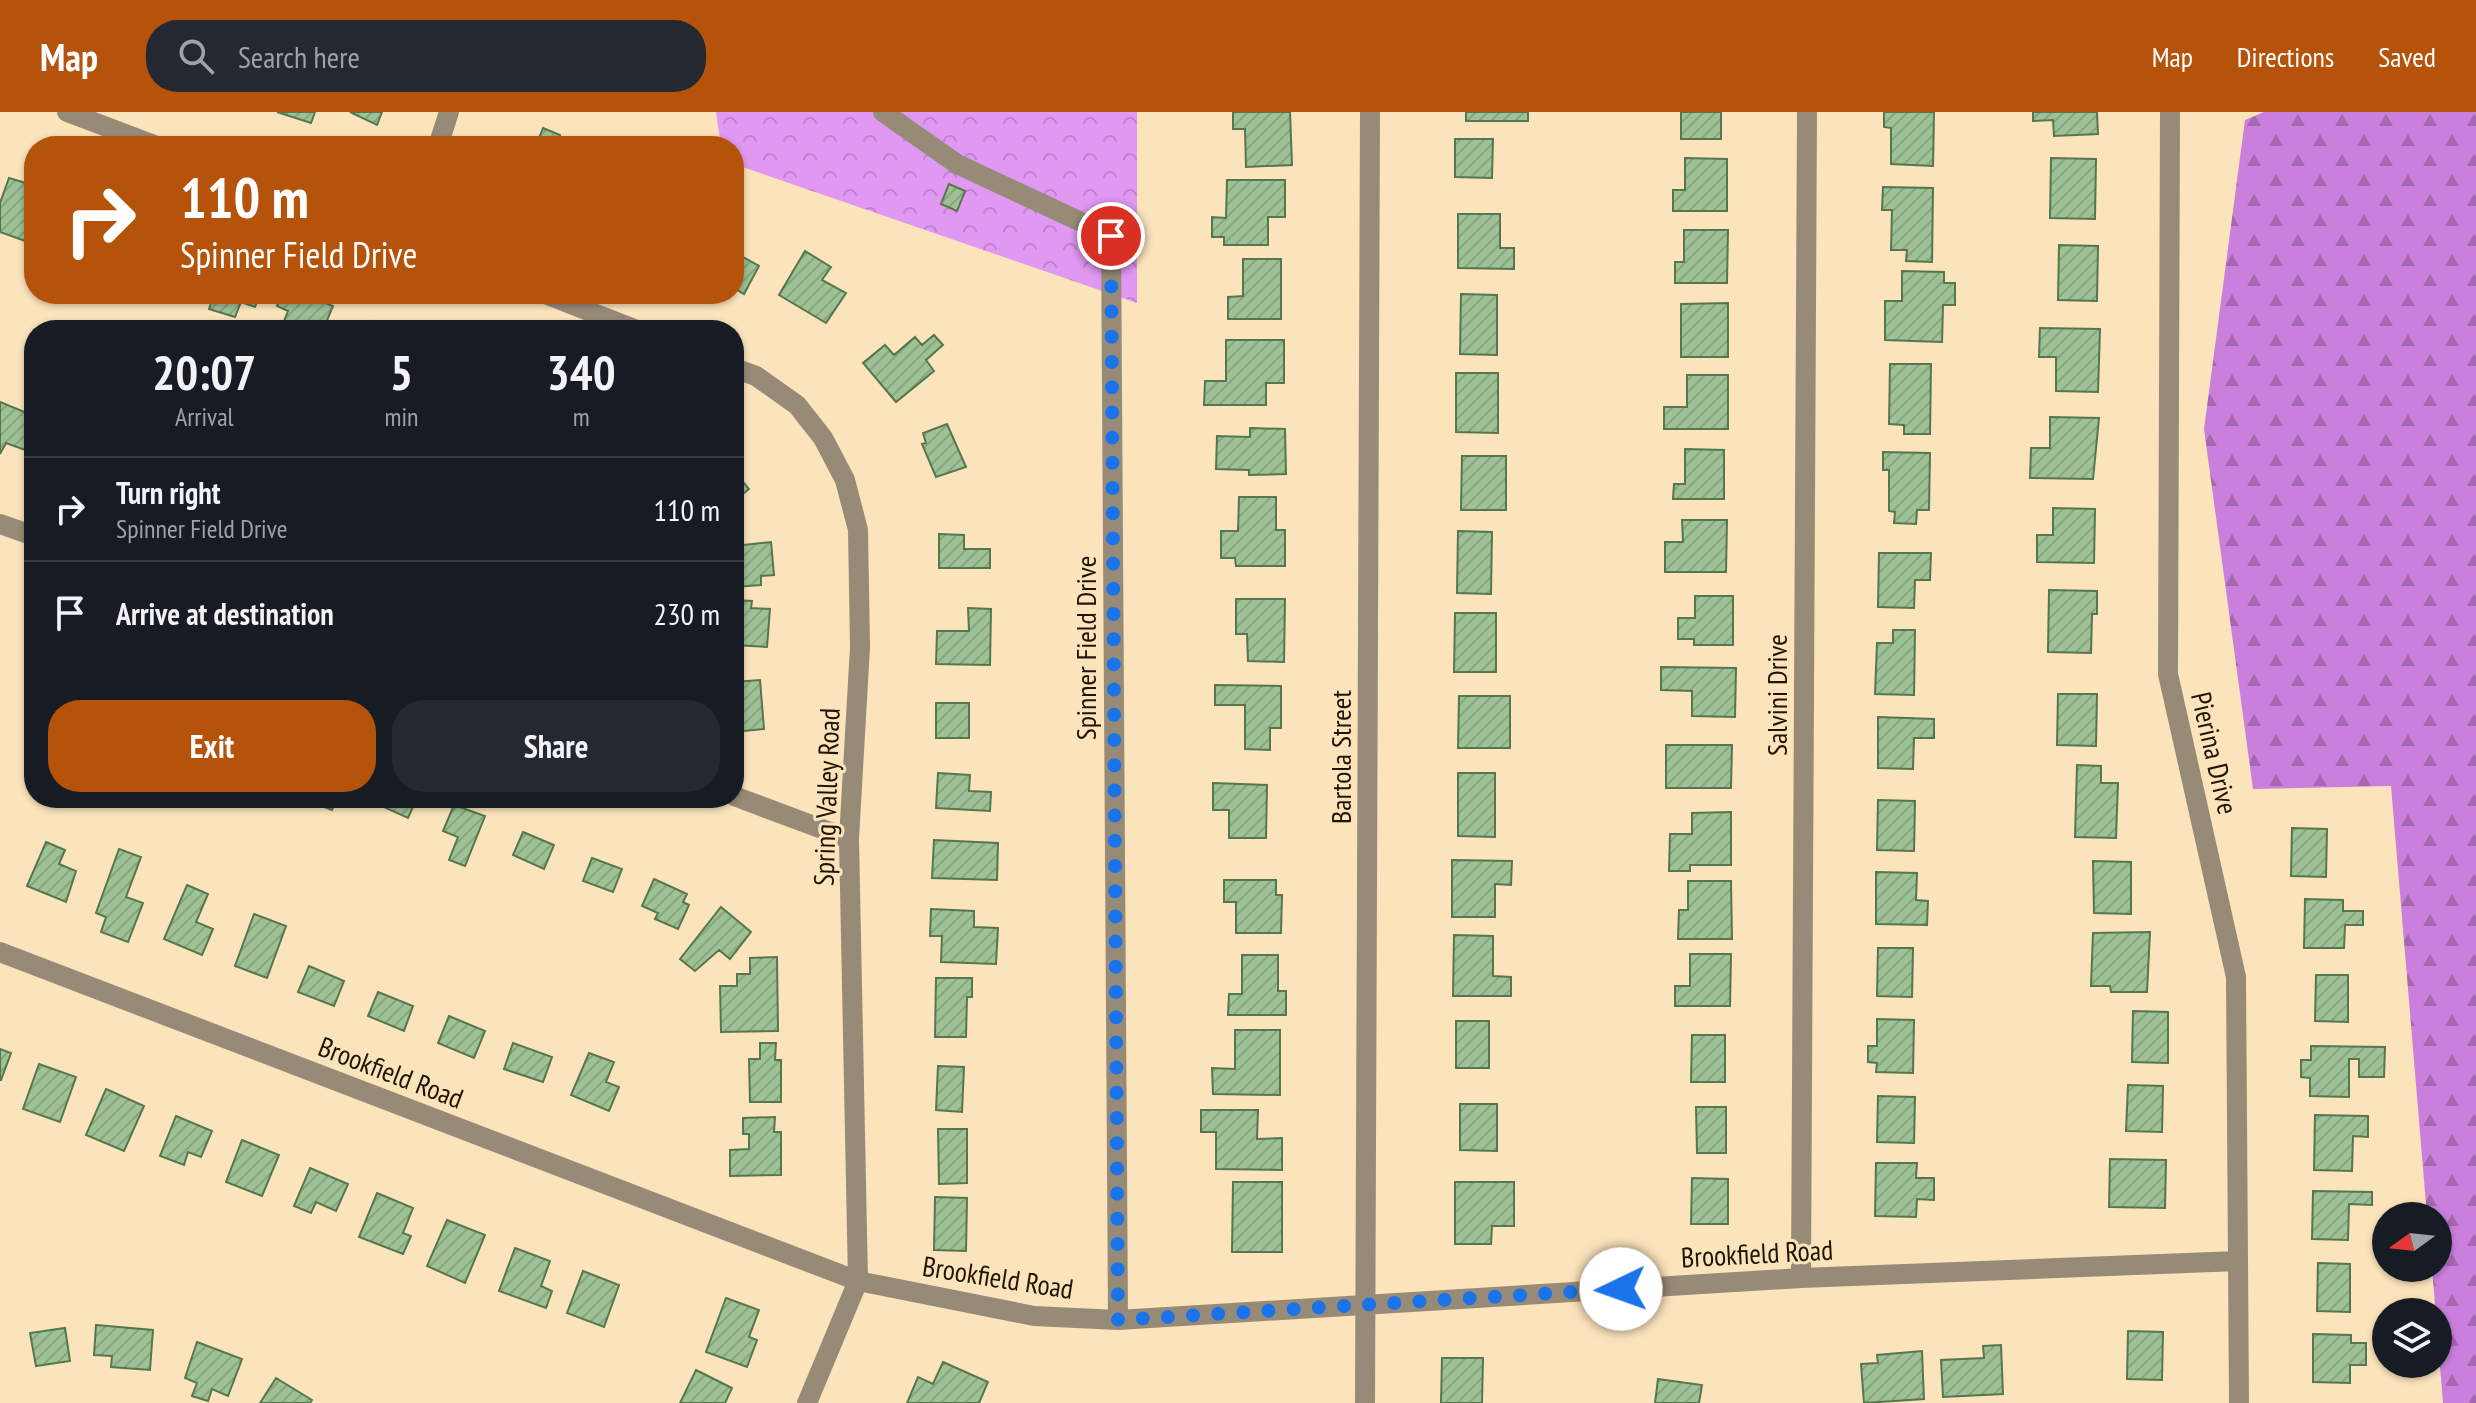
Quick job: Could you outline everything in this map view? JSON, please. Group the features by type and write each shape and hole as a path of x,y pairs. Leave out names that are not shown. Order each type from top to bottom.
{"street":[{"path":"67,112 131,136"},
{"path":"441,136 449,112"},
{"name":"Spinner Field Drive","path":"883,112 957,164 1111,236 1118,1320"},
{"name":"Bartola Street","path":"1365,1403 1370,112"},
{"name":"Salvini Drive","path":"1801,1278 1807,112"},
{"name":"Pierina Drive","path":"2170,112 2168,674 2236,977 2239,1403"},
{"path":"571,304 611,320"},
{"name":"Spring Valley Road","path":"744,372 756,376 797,405 823,438 845,480 858,530 860,647 849,839 858,1281"},
{"path":"0,524 24,532"},
{"path":"744,800 849,839"},
{"name":"Brookfield Road","path":"0,952 858,1281 1034,1316 1118,1320 1801,1278 2238,1261"},
{"path":"807,1403 858,1281"}],"green space":[{"path":"716,112 1137,112 1137,303 744,167 744,136 720,136"},
{"path":"2264,112 2476,112 2476,1403 2443,1403 2441,1378 2452,1378 2452,1298 2434,1298 2433,1282 2452,1282 2452,1202 2426,1202 2391,786 2253,789 2204,429 2245,120"}],"building":[{"path":"277,112 315,112 311,123"},
{"path":"350,112 382,112 377,125"},
{"path":"1233,112 1290,112 1292,165 1246,167 1245,129 1233,129"},
{"path":"1466,112 1528,112 1528,121 1466,121"},
{"path":"1681,112 1721,112 1721,139 1681,139"},
{"path":"1884,112 1934,112 1933,166 1891,164 1891,128 1884,127"},
{"path":"2033,112 2097,112 2098,134 2054,136 2053,120 2033,121"},
{"path":"543,128 560,135 560,136 540,136"},
{"path":"1455,139 1493,139 1492,178 1455,177"},
{"path":"1685,158 1727,159 1727,211 1673,211 1673,190 1685,190"},
{"path":"2051,158 2096,159 2095,219 2050,218"},
{"path":"9,178 24,182 24,241 0,232 0,203"},
{"path":"1227,180 1285,180 1285,217 1268,217 1268,245 1224,245 1224,237 1212,237 1212,217 1226,218"},
{"path":"949,184 965,191 957,211 941,204"},
{"path":"1883,187 1933,188 1932,262 1906,261 1907,250 1891,250 1892,210 1882,210"},
{"path":"1458,214 1500,214 1500,248 1514,248 1514,269 1458,268"},
{"path":"1684,230 1728,230 1727,283 1675,283 1675,262 1684,262"},
{"path":"2059,245 2098,246 2097,301 2058,300"},
{"path":"805,251 831,267 822,280 846,293 826,323 779,295"},
{"path":"744,258 759,266 744,294"},
{"path":"1243,259 1281,259 1281,319 1228,319 1228,297 1243,296"},
{"path":"1902,271 1944,272 1944,283 1955,283 1955,305 1943,305 1942,342 1885,340 1885,301 1902,301"},
{"path":"1461,294 1497,295 1497,355 1460,354"},
{"path":"1728,303 1728,357 1681,357 1681,304"},
{"path":"211,304 240,304 235,317 209,309"},
{"path":"277,306 333,306 327,320 284,320 288,311"},
{"path":"2040,328 2100,329 2098,392 2056,391 2056,357 2039,357"},
{"path":"934,335 943,345 926,360 934,371 896,402 863,363 885,345 894,355 915,337 922,345"},
{"path":"1226,340 1284,340 1284,383 1266,383 1266,405 1204,405 1205,381 1226,381"},
{"path":"1890,364 1931,364 1930,434 1904,434 1904,425 1889,424"},
{"path":"1456,373 1498,373 1498,433 1456,432"},
{"path":"1687,375 1728,375 1728,429 1664,429 1664,407 1687,407"},
{"path":"0,402 24,412 24,450 6,443 0,454"},
{"path":"2050,417 2099,418 2093,479 2030,478 2031,448 2050,448"},
{"path":"947,424 966,467 936,477 922,444 926,443 923,433"},
{"path":"1250,428 1285,429 1286,474 1249,475 1249,470 1216,469 1217,436 1250,437"},
{"path":"1685,449 1724,450 1724,499 1673,499 1674,484 1685,484"},
{"path":"1883,452 1930,453 1929,510 1917,510 1916,524 1894,523 1895,512 1889,511 1889,470 1883,470"},
{"path":"1462,456 1506,456 1506,510 1461,510"},
{"path":"1239,497 1276,497 1276,530 1285,530 1285,566 1236,566 1235,558 1221,558 1221,531 1238,531"},
{"path":"2053,508 2095,509 2094,563 2037,562 2037,535 2053,535"},
{"path":"1682,520 1727,520 1726,572 1665,572 1665,542 1683,542"},
{"path":"1458,531 1492,532 1491,594 1457,593"},
{"path":"939,534 964,535 964,549 990,549 990,568 939,568"},
{"path":"771,542 774,575 761,576 761,585 744,586 744,545"},
{"path":"1879,553 1931,553 1930,580 1915,580 1914,608 1878,607"},
{"path":"2049,590 2097,591 2097,614 2092,614 2091,653 2048,652"},
{"path":"1695,596 1733,596 1733,645 1694,645 1694,639 1678,639 1678,618 1695,618"},
{"path":"1236,599 1285,599 1284,662 1248,661 1247,634 1236,634"},
{"path":"744,601 752,601 751,608 770,609 767,647 744,646"},
{"path":"968,608 991,609 990,665 936,664 937,631 969,631"},
{"path":"1455,613 1496,613 1496,672 1454,672"},
{"path":"1893,630 1915,630 1914,695 1875,694 1877,643 1893,643"},
{"path":"1661,667 1736,668 1735,717 1692,716 1692,691 1661,690"},
{"path":"760,680 764,729 744,731 744,681"},
{"path":"1215,685 1281,686 1281,728 1270,728 1270,750 1245,749 1245,705 1215,705"},
{"path":"2058,694 2097,694 2096,746 2057,745"},
{"path":"1459,696 1510,696 1510,748 1458,748"},
{"path":"936,703 969,703 969,738 936,738"},
{"path":"1878,717 1934,719 1934,738 1914,738 1913,769 1878,768"},
{"path":"1666,745 1732,745 1731,788 1666,788"},
{"path":"2077,765 2101,766 2101,783 2118,783 2116,838 2075,837"},
{"path":"938,773 970,775 969,791 991,792 990,811 936,808"},
{"path":"1458,773 1495,773 1495,837 1458,836"},
{"path":"1213,783 1267,785 1266,838 1229,838 1229,810 1213,810"},
{"path":"1878,800 1915,801 1914,851 1877,850"},
{"path":"386,808 412,808 408,818"},
{"path":"453,808 485,816 465,866 449,860 458,837 443,831"},
{"path":"1731,812 1731,865 1690,865 1690,871 1669,871 1670,834 1692,834 1692,813"},
{"path":"2292,828 2327,829 2326,877 2291,876"},
{"path":"523,832 554,845 544,869 513,855"},
{"path":"934,840 998,843 997,880 932,878"},
{"path":"46,842 65,850 59,864 76,871 66,902 27,886"},
{"path":"119,849 141,857 126,897 143,903 128,942 101,932 106,917 96,913"},
{"path":"592,858 622,869 613,892 583,881"},
{"path":"1452,860 1512,861 1511,885 1495,884 1495,917 1452,917"},
{"path":"2093,861 2131,862 2131,914 2094,913"},
{"path":"1876,872 1917,873 1916,900 1928,901 1927,925 1876,924"},
{"path":"654,879 687,894 683,902 689,905 678,929 655,919 658,913 642,906"},
{"path":"1224,880 1276,880 1276,895 1282,895 1281,933 1236,933 1236,902 1224,902"},
{"path":"1688,881 1731,881 1732,939 1678,939 1679,910 1688,910"},
{"path":"187,885 208,894 196,922 213,929 202,955 164,939"},
{"path":"2305,899 2343,900 2343,911 2363,911 2363,925 2345,925 2344,948 2304,948"},
{"path":"721,907 751,932 730,959 719,950 695,971 680,959"},
{"path":"931,909 974,911 974,927 998,928 996,964 941,962 942,936 930,936"},
{"path":"254,914 286,926 267,978 235,966"},
{"path":"2150,932 2147,992 2111,992 2110,986 2091,986 2093,933"},
{"path":"1454,935 1493,936 1493,976 1511,977 1511,996 1453,996"},
{"path":"1878,948 1913,948 1912,997 1877,996"},
{"path":"1690,954 1731,954 1730,1006 1675,1006 1675,986 1690,986"},
{"path":"1242,955 1278,955 1278,991 1286,991 1286,1015 1228,1015 1229,994 1242,994"},
{"path":"777,957 778,1031 721,1032 720,986 737,986 737,974 750,974 750,958"},
{"path":"309,966 344,981 334,1006 298,992"},
{"path":"2316,975 2348,975 2348,1022 2315,1021"},
{"path":"936,978 972,978 972,997 967,997 966,1037 935,1037"},
{"path":"378,992 413,1006 404,1031 368,1016"},
{"path":"2133,1011 2168,1012 2168,1063 2132,1062"},
{"path":"449,1016 485,1031 474,1058 438,1043"},
{"path":"1877,1019 1914,1020 1913,1073 1876,1072 1877,1063 1868,1062 1868,1046 1877,1046"},
{"path":"1456,1021 1489,1021 1489,1068 1456,1068"},
{"path":"1235,1030 1280,1030 1280,1095 1213,1094 1212,1068 1235,1069"},
{"path":"1692,1035 1725,1035 1725,1082 1691,1082"},
{"path":"513,1043 552,1057 543,1082 504,1069"},
{"path":"760,1043 776,1043 775,1060 781,1060 781,1102 750,1102 749,1059 760,1059"},
{"path":"2311,1046 2385,1047 2384,1077 2359,1077 2359,1059 2349,1059 2349,1097 2310,1096 2310,1078 2301,1077 2301,1060 2311,1060"},
{"path":"0,1049 11,1053 1,1080 0,1080"},
{"path":"589,1053 614,1062 606,1082 619,1087 609,1111 571,1095"},
{"path":"39,1064 76,1077 60,1122 23,1109"},
{"path":"938,1066 964,1067 962,1112 936,1110"},
{"path":"2128,1085 2163,1086 2162,1132 2126,1131"},
{"path":"106,1089 144,1106 124,1151 86,1135"},
{"path":"1878,1096 1915,1097 1914,1143 1877,1142"},
{"path":"1460,1104 1497,1104 1497,1151 1460,1150"},
{"path":"1696,1107 1726,1107 1726,1153 1697,1153"},
{"path":"1201,1110 1258,1110 1257,1139 1282,1138 1282,1170 1216,1169 1216,1132 1201,1132"},
{"path":"2315,1115 2368,1116 2368,1137 2353,1136 2352,1171 2314,1170"},
{"path":"176,1116 212,1131 201,1157 188,1152 184,1165 160,1156"},
{"path":"775,1117 774,1132 781,1132 781,1175 730,1176 730,1150 749,1149 749,1134 743,1134 743,1118"},
{"path":"938,1129 967,1129 967,1183 939,1184"},
{"path":"242,1140 279,1155 262,1196 226,1182"},
{"path":"2110,1159 2166,1160 2165,1208 2109,1207"},
{"path":"1876,1163 1917,1163 1916,1178 1934,1178 1934,1200 1917,1199 1916,1217 1875,1216"},
{"path":"310,1168 348,1184 336,1211 316,1202 311,1213 294,1206"},
{"path":"1692,1178 1728,1179 1728,1224 1691,1224"},
{"path":"1233,1182 1282,1182 1282,1252 1232,1252"},
{"path":"1455,1182 1514,1182 1514,1226 1492,1226 1491,1244 1455,1244"},
{"path":"2313,1191 2372,1192 2372,1205 2349,1204 2348,1240 2312,1239"},
{"path":"377,1193 413,1208 403,1233 411,1236 403,1254 359,1237"},
{"path":"935,1197 967,1198 966,1251 934,1250"},
{"path":"447,1220 485,1235 465,1283 427,1266"},
{"path":"515,1248 550,1261 541,1286 552,1291 546,1308 499,1291"},
{"path":"2318,1263 2350,1264 2350,1312 2317,1311"},
{"path":"583,1271 619,1285 604,1327 567,1313"},
{"path":"726,1298 759,1310 749,1337 757,1340 747,1367 706,1352"},
{"path":"96,1325 153,1330 150,1370 111,1367 112,1356 94,1355"},
{"path":"65,1328 70,1361 36,1366 30,1333"},
{"path":"2128,1331 2163,1332 2162,1380 2127,1379"},
{"path":"2313,1334 2351,1335 2351,1343 2366,1343 2366,1365 2350,1365 2350,1383 2313,1382"},
{"path":"197,1342 242,1359 228,1396 212,1389 208,1401 192,1396 197,1383 185,1378"},
{"path":"2001,1345 2003,1394 1943,1397 1941,1360 1984,1358 1983,1346"},
{"path":"1922,1351 1924,1399 1864,1403 1861,1364 1878,1363 1877,1355"},
{"path":"1442,1358 1483,1358 1482,1403 1441,1403"},
{"path":"943,1362 988,1382 979,1403 907,1403 918,1377 933,1384"},
{"path":"696,1370 732,1388 725,1403 680,1403"},
{"path":"276,1378 312,1400 310,1403 260,1403"},
{"path":"1658,1379 1702,1385 1699,1403 1655,1403"}],"route":[{"path":"1111,236 1118,1320 1621,1289"}]}
